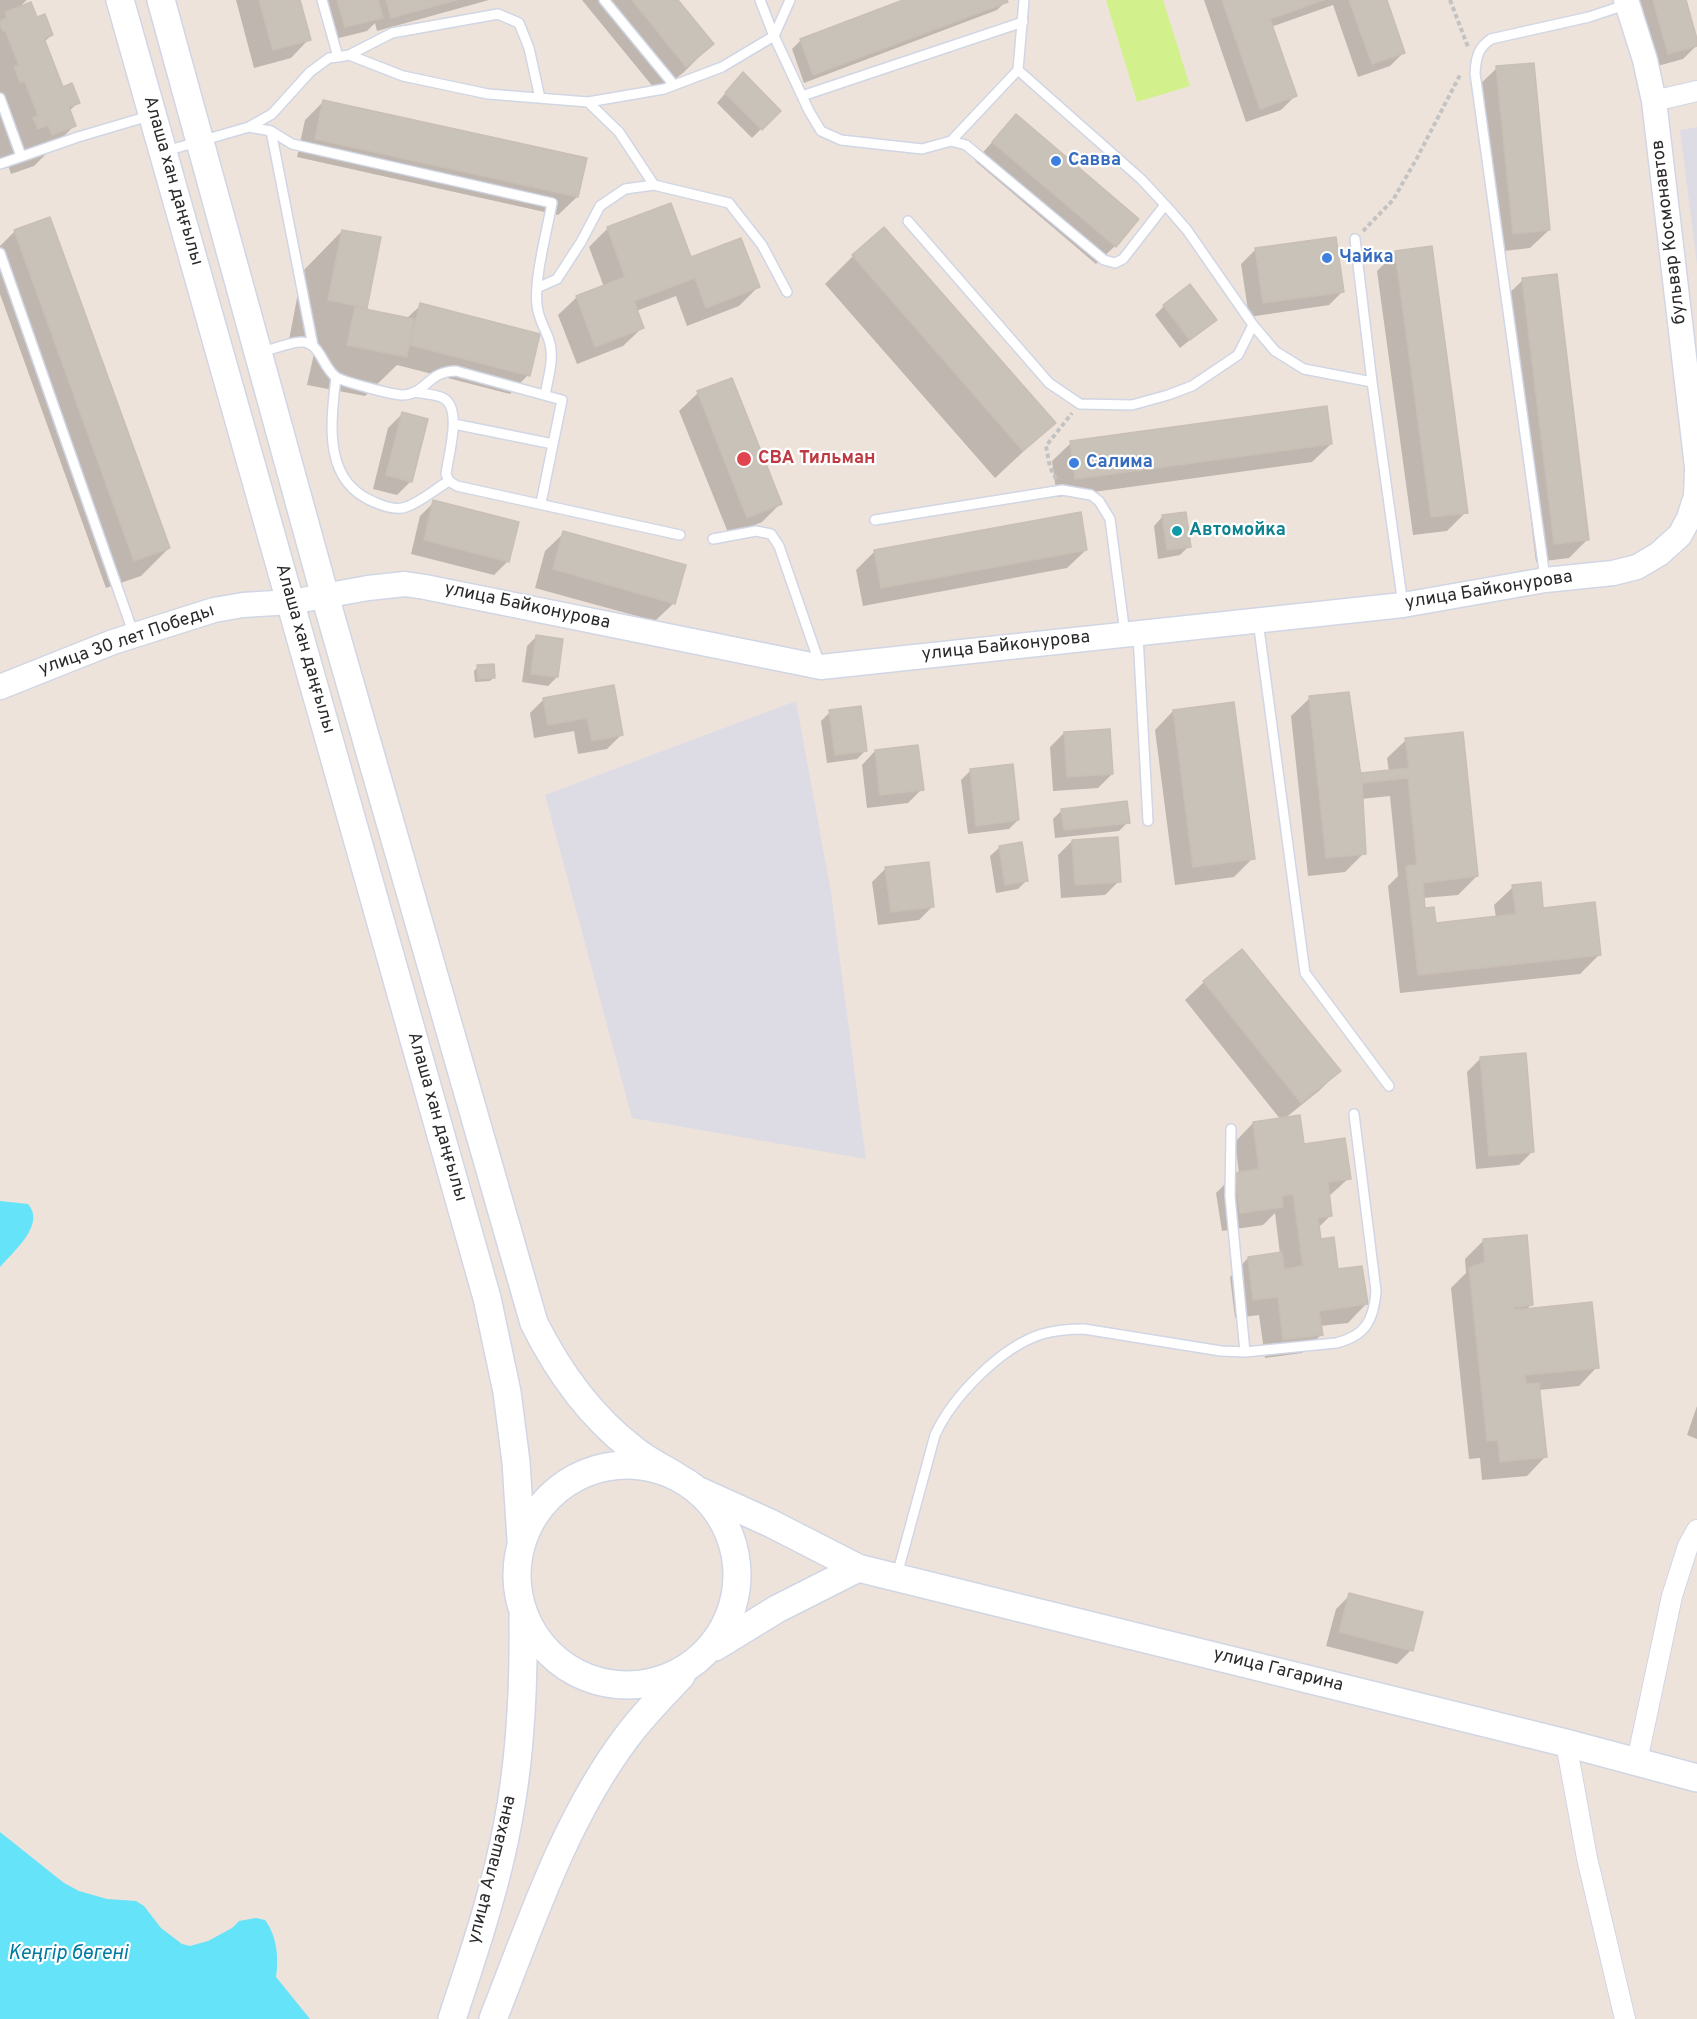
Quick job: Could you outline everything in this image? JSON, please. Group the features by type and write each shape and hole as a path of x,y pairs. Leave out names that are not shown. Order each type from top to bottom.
{"main road":[{"name":"Алаша хан даңғылы","path":"120,0 487,1298 507,1392 516,1462 521,1540"},
{"name":"Алаша хан даңғылы","path":"161,0 325,596 534,1323 555,1363 614,1434 635,1451 686,1483"},
{"path":"494,2019 551,1875 593,1788 625,1739 650,1708 699,1658 722,1631 731,1612 736,1586 736,1562 729,1535 716,1511 686,1483 648,1467 622,1464 595,1469 570,1479 548,1497 532,1517 521,1540 518,1578 523,1610 530,1629 548,1653 572,1672 597,1682 626,1686 651,1683 674,1676 699,1658 777,1609 858,1568"},
{"name":"улица Гагарина","path":"686,1483 858,1568 1566,1743 1697,1778"},
{"name":"улица Алашахана","path":"452,2019 498,1865 508,1822 521,1726 524,1667 523,1610"}],"street":[{"name":"бульвар Космонавтов","path":"1627,2 1646,60 1654,101 1697,469 1696,496 1689,518 1680,535"},
{"path":"1654,101 1697,91"},
{"name":"улица Байконурова","path":"291,602 377,587 405,584 425,586 820,667 1403,604 1545,580 1613,573 1637,567 1659,554 1680,535"},
{"name":"улица 30 лет Победы","path":"0,687 134,635 214,610 243,605 291,602"},
{"path":"1637,1761 1672,1596 1688,1546 1697,1530"},
{"path":"1566,1743 1587,1858 1625,2019"}],"lane":[{"path":"322,0 338,57"},
{"path":"604,0 674,85"},
{"path":"760,0 802,96 821,130 841,140 922,149 951,141 966,145 1104,260 1110,262 1123,260 1166,205"},
{"path":"349,55 403,76 488,94 588,102 664,89 722,67 774,36 790,0"},
{"path":"951,141 1018,70 1024,0"},
{"path":"1545,580 1477,85 1476,59 1483,45 1491,39 1589,17 1627,2"},
{"path":"163,152 249,127 272,114 310,72 329,58 349,55 393,33 498,14 519,23 529,48 540,98"},
{"path":"802,96 1023,22"},
{"path":"1018,70 1141,179 1166,205 1187,230 1253,325 1275,351 1304,369 1372,382"},
{"path":"0,98 21,156"},
{"path":"588,102 619,132 654,185"},
{"path":"0,164 78,137 153,115"},
{"path":"249,127 272,131 292,144 552,203 537,288 540,319 550,342 552,355 545,395"},
{"path":"272,131 313,346 336,377 347,382 402,395 416,392 443,398 449,404 454,424 446,474 449,481 458,486 680,535"},
{"path":"537,288 557,279 581,242 600,206 625,189 654,185 729,203 762,245 787,292"},
{"path":"908,221 1049,383 1080,404 1132,405 1192,386 1238,355 1253,325"},
{"path":"1355,239 1403,604"},
{"path":"0,253 2,265 134,635"},
{"path":"259,353 302,342 313,346"},
{"path":"416,392 439,373 456,371 562,400 541,503"},
{"path":"336,377 330,427 335,460 351,487 370,501 387,507 404,508 449,481"},
{"path":"454,424 553,444"},
{"path":"875,520 1062,490 1091,495 1099,501 1110,519 1131,634 1148,821"},
{"path":"712,539 756,531 771,534 778,546 820,667"},
{"path":"1258,620 1305,972 1389,1086"},
{"path":"896,1577 935,1435 943,1418 970,1384 1006,1353 1040,1335 1061,1329 1084,1329 1221,1351 1245,1352 1336,1343 1349,1340 1360,1333 1372,1316 1376,1291 1354,1114"},
{"path":"1231,1129 1230,1196 1245,1352"}],"path":[{"path":"1355,239 1393,200 1432,130 1460,73 1476,59 1465,41 1450,0"},
{"path":"1062,490 1050,467 1046,446 1080,404"}],"shaded area":[{"path":"1697,127 1697,265 1680,130"},
{"path":"796,701 831,892 866,1159 632,1118 545,795"}],"green space":[{"path":"1106,0 1163,0 1190,86 1137,102"}],"water":[{"path":"0,1201 28,1204 33,1212 33,1220 26,1237 0,1267"},
{"name":"Кеңгір бөгені","path":"0,1832 64,1883 79,1891 107,1899 136,1901 144,1906 161,1928 182,1944 190,1946 208,1941 232,1928 239,1921 256,1918 265,1920 276,1947 276,1977 310,2019 0,2019"}],"building":[{"path":"259,0 300,0 311,40 273,50"},
{"path":"337,0 378,0 383,18 345,27"},
{"path":"386,0 457,0 391,18"},
{"path":"632,0 678,0 714,44 686,67"},
{"path":"903,0 1007,0 1008,2 813,75 800,39"},
{"path":"1222,0 1324,0 1270,19 1297,96 1260,109"},
{"path":"1349,0 1387,0 1405,53 1372,64"},
{"path":"1653,0 1686,0 1697,46 1668,54"},
{"path":"31,2 37,17 45,14 53,35 44,38 63,87 72,83 80,103 69,107 76,126 52,135 48,125 38,129 33,118 38,116 25,81 20,82 14,67 19,65 5,30 3,31 0,24 0,21 7,18 5,12"},
{"path":"1534,63 1550,230 1513,234 1496,66"},
{"path":"743,72 781,111 762,130 725,93"},
{"path":"323,100 587,158 578,197 315,139"},
{"path":"1016,114 1139,219 1116,247 992,142"},
{"path":"671,203 691,257 741,238 760,287 706,308 695,278 634,301 644,328 595,347 576,296 625,277 607,227"},
{"path":"50,217 170,548 134,561 14,230"},
{"path":"884,227 1056,423 1023,451 852,255"},
{"path":"342,230 381,237 367,308 328,300"},
{"path":"1336,237 1344,292 1263,303 1255,248"},
{"path":"1432,246 1468,513 1431,517 1395,251"},
{"path":"1557,274 1589,540 1554,544 1522,278"},
{"path":"1190,284 1217,320 1190,340 1163,305"},
{"path":"420,303 540,334 530,376 410,345"},
{"path":"355,307 414,319 407,357 347,345"},
{"path":"732,378 782,504 747,518 697,391"},
{"path":"1327,406 1332,444 1075,479 1070,441"},
{"path":"402,412 428,419 412,482 386,475"},
{"path":"433,500 519,522 509,562 424,540"},
{"path":"1081,512 1087,550 881,588 874,550"},
{"name":"Автомойка","path":"1186,512 1191,547 1167,550 1162,515"},
{"path":"563,531 686,565 675,604 553,569"},
{"path":"536,635 563,639 558,677 531,674"},
{"path":"494,664 495,678 478,679 477,665"},
{"path":"614,685 623,735 592,741 587,718 548,725 543,698"},
{"path":"1349,692 1362,783 1366,854 1326,858 1309,696"},
{"path":"1234,702 1255,859 1193,867 1173,710"},
{"path":"861,706 867,751 835,755 829,710"},
{"path":"1110,729 1113,774 1067,777 1064,732"},
{"path":"1463,732 1478,876 1423,883 1425,908 1434,907 1436,923 1516,914 1512,885 1541,882 1543,908 1595,902 1601,955 1418,975 1406,866 1417,865 1408,778 1362,783 1361,773 1409,768 1405,738"},
{"path":"918,745 924,790 880,795 875,750"},
{"path":"1013,764 1019,820 976,826 970,769"},
{"path":"1127,801 1130,823 1064,830 1061,809"},
{"path":"1118,837 1121,882 1075,885 1072,840"},
{"path":"1022,842 1028,881 1005,885 999,846"},
{"path":"929,862 934,907 891,912 885,867"},
{"path":"1242,949 1341,1071 1301,1103 1203,981"},
{"path":"1526,1053 1534,1152 1489,1156 1480,1057"},
{"path":"1300,1115 1304,1144 1345,1138 1351,1179 1328,1182 1332,1216 1318,1218 1321,1239 1334,1237 1338,1269 1362,1266 1368,1304 1319,1311 1323,1335 1283,1340 1278,1297 1253,1300 1248,1257 1282,1252 1284,1269 1303,1266 1293,1194 1282,1196 1283,1207 1240,1213 1234,1173 1259,1169 1253,1122"},
{"path":"1527,1235 1533,1305 1514,1307 1514,1310 1592,1302 1599,1368 1525,1375 1526,1384 1539,1383 1547,1457 1500,1462 1498,1440 1487,1441 1469,1268 1485,1262 1483,1239"},
{"path":"1349,1593 1423,1612 1413,1651 1339,1632"}],"place":[{"name":"Савва","path":"1056,161"},
{"name":"Чайка","path":"1327,258"},
{"name":"СВА Тильман","path":"744,459"},
{"name":"Салима","path":"1074,463"},
{"name":"Автомойка","path":"1177,531"}]}
